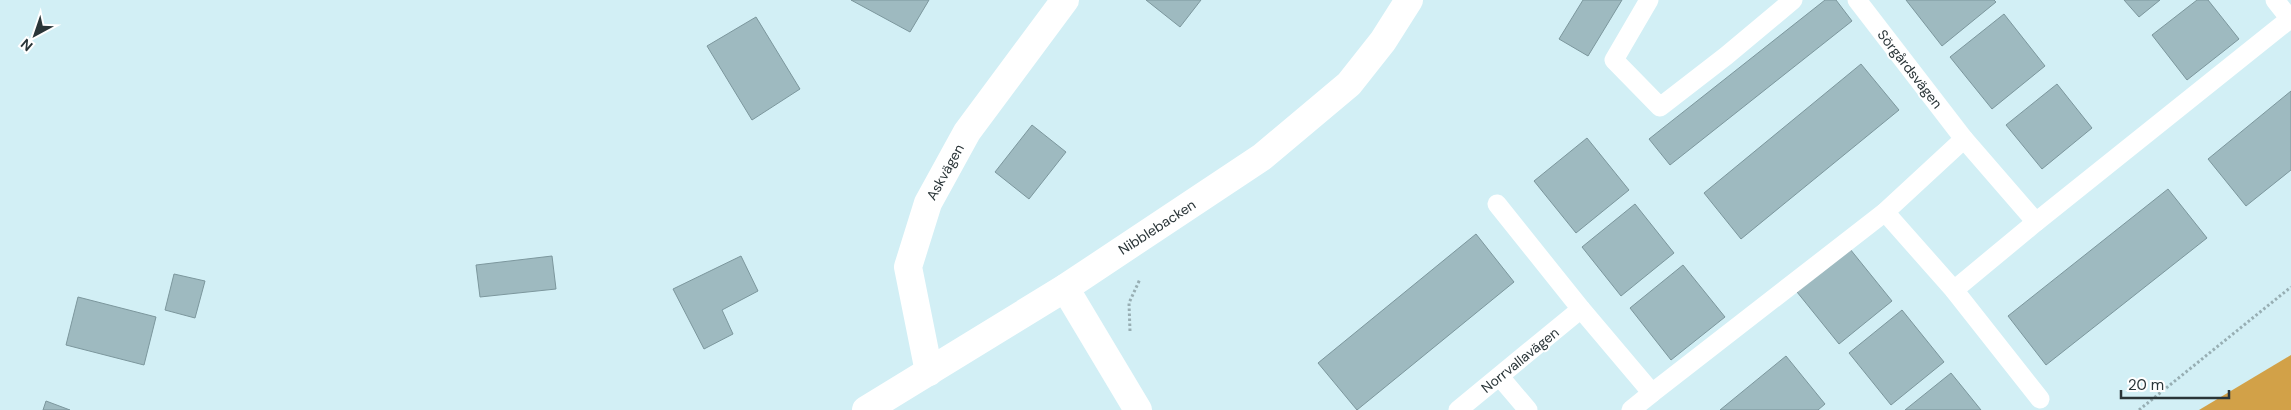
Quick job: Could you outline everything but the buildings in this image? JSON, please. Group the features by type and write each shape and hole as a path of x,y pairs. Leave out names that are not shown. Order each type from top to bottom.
{"street":[{"name":"Askvägen","path":"929,372 908,267 928,202 967,132 1065,0"},
{"name":"Nibblebacken","path":"866,410 1065,288 1262,158 1349,84 1383,41 1409,0"},
{"path":"1065,288 1138,410"}],"lane":[{"path":"1649,0 1614,60 1660,107 1726,56 1793,0"},
{"name":"Sörgårdsvägen","path":"1857,0 1964,139 2036,222"},
{"path":"1954,290 2290,19 2275,0"},
{"path":"1631,410 1885,212 1964,139"},
{"path":"1497,204 1581,309 1652,393"},
{"path":"1885,212 1954,290 2040,399"},
{"name":"Norrvallavägen","path":"1458,410 1581,309"},
{"path":"1500,377 1528,410"}],"path":[{"path":"2139,410 2291,287"}],"shaded area":[{"path":"2291,355 2291,410 2199,410"}]}
